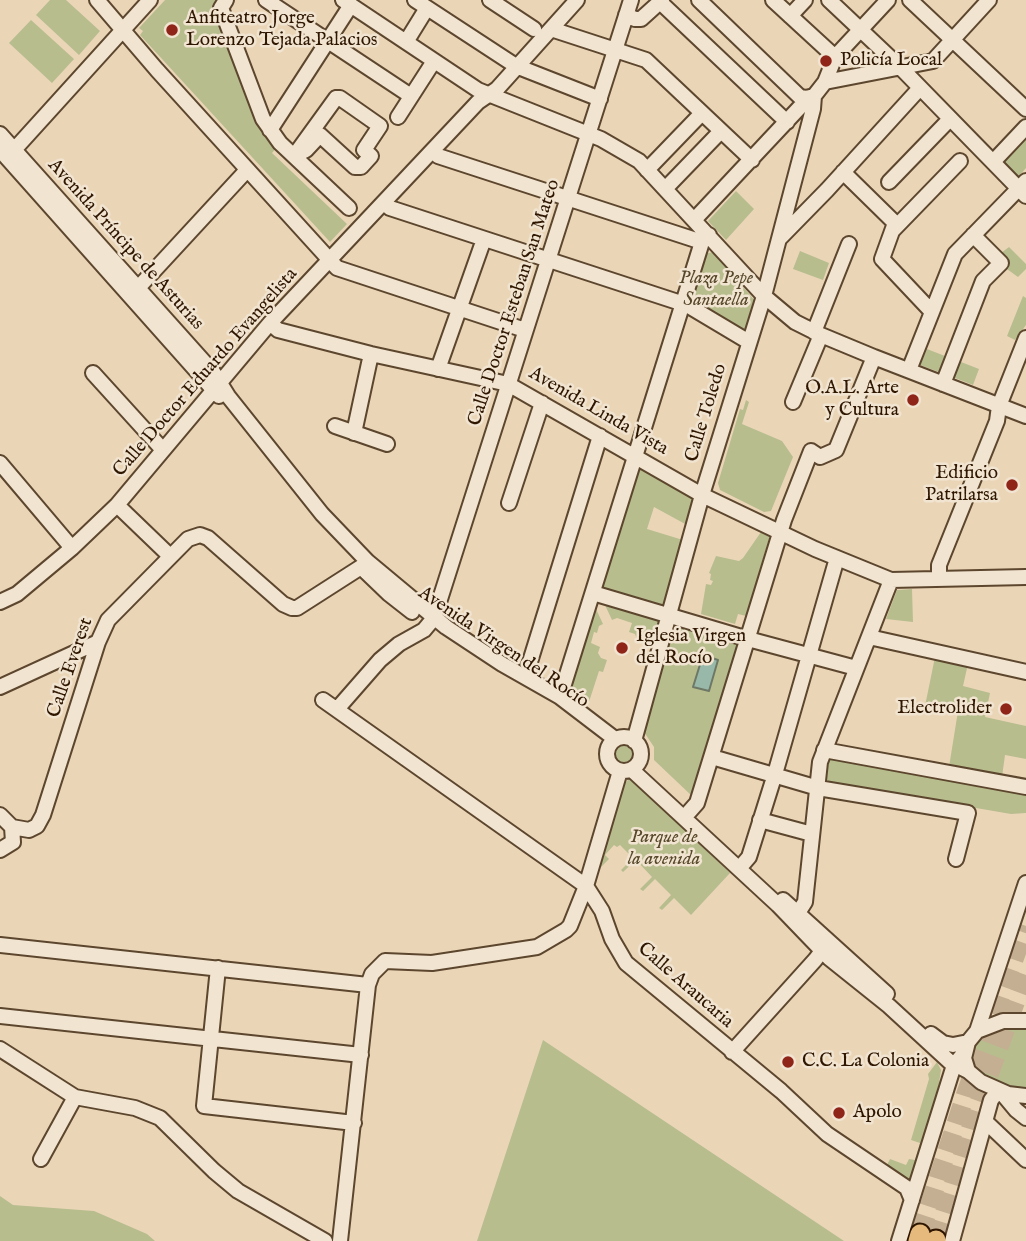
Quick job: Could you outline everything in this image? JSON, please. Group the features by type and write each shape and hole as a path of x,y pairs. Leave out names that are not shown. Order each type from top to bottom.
{"street":[{"path":"97,0 337,268 526,330"},
{"path":"7,150 150,0"},
{"path":"226,0 221,8 262,119 294,156 349,208"},
{"path":"267,0 411,96"},
{"path":"415,0 516,66 600,99"},
{"path":"490,0 534,29"},
{"name":"Calle Doctor Eduardo Evangelista","path":"0,602 17,594 72,548 117,505 270,323 478,102 497,89 577,0"},
{"name":"Calle Doctor Esteban San Mateo","path":"432,621 631,0"},
{"path":"699,0 715,5 800,97 814,96"},
{"path":"773,0 835,57"},
{"path":"790,16 805,0"},
{"path":"694,220 814,96 825,82 835,57 888,0"},
{"path":"910,0 1026,108"},
{"path":"825,82 933,61 989,0"},
{"path":"626,15 641,19 661,1 787,122"},
{"path":"270,130 329,41 347,3 488,96 589,135 621,149 639,161 694,220 705,239 795,322 817,334 1026,416"},
{"path":"837,3 860,30 950,119 967,154 993,162 1024,189 952,258 909,370"},
{"path":"406,42 427,8"},
{"path":"551,29 646,60 752,160"},
{"path":"398,117 434,61"},
{"path":"779,238 920,89"},
{"name":"Calle Toledo","path":"634,741 702,495 764,296 810,125 814,96"},
{"path":"336,98 340,98 380,126 364,150 371,156 361,167 355,167 320,135 306,150 294,156 336,98"},
{"path":"647,170 702,113"},
{"path":"890,181 950,119"},
{"path":"993,162 1026,127"},
{"path":"666,189 721,131"},
{"name":"Avenida Príncipe de Asturias","path":"0,134 7,150 164,332 216,386"},
{"name":"Avenida Príncipe de Asturias","path":"7,150 138,288 213,372 216,386"},
{"path":"433,150 438,156 569,199 705,239"},
{"path":"893,230 967,154"},
{"path":"138,288 247,170"},
{"path":"843,172 875,196 895,223 882,258 932,312"},
{"path":"384,203 390,208 682,303 749,342"},
{"path":"943,384 983,281 1001,263 973,235"},
{"path":"438,369 484,239"},
{"path":"560,697 682,303 705,239"},
{"path":"793,402 849,243"},
{"name":"Avenida Linda Vista","path":"270,323 278,330 371,354 508,384 702,495 779,533 891,580"},
{"path":"939,578 939,565 997,421 999,406 1026,338"},
{"path":"354,433 371,354"},
{"path":"689,812 697,803 779,533 811,451 820,457 836,450 874,357"},
{"path":"93,373 163,450"},
{"name":"Avenida Virgen del Rocío","path":"216,386 310,512 389,594 560,697 611,744"},
{"name":"Avenida Virgen del Rocío","path":"216,386 323,514 368,562 432,621 491,667 557,706 611,744"},
{"path":"509,503 542,403"},
{"path":"335,426 387,444"},
{"path":"530,665 600,436"},
{"path":"0,463 72,548"},
{"path":"117,505 170,556"},
{"name":"Calle Everest","path":"12,827 29,830 40,821 97,642 111,615 188,539 203,535 283,604 292,608 297,608 361,567"},
{"path":"743,864 749,857 775,775 838,558"},
{"path":"797,913 805,902 824,750 891,580 1026,577"},
{"path":"593,593 856,668"},
{"path":"338,708 389,651 432,621"},
{"path":"869,637 1026,672"},
{"path":"0,687 97,642"},
{"name":"Calle Araucaria","path":"323,700 338,708 586,886 602,911 612,939 626,963 781,1091 827,1133 912,1190"},
{"path":"340,1241 361,1055 362,985 371,966 385,961 432,963 537,947 553,940 570,926 630,768 640,749 634,741 625,737 611,744 607,756 609,764 630,768 689,812 936,1038 953,1045 970,1042 1003,1021 1026,1021"},
{"path":"824,750 1026,787"},
{"path":"712,757 818,788 968,813 956,859"},
{"path":"630,768 778,905 836,964 961,1068 1000,1091 1026,1096"},
{"path":"0,815 12,827 13,842 0,850"},
{"path":"760,820 813,834"},
{"path":"899,1241 912,1190 961,1068 1026,883"},
{"path":"732,1052 822,951 822,942 801,922 797,913"},
{"path":"805,935 811,944 812,963"},
{"path":"0,945 362,985"},
{"path":"822,951 832,951 868,982 876,984"},
{"path":"812,963 836,964"},
{"path":"218,968 204,1106 354,1123"},
{"path":"0,1016 361,1055"},
{"path":"0,1049 75,1097 135,1108 160,1118 238,1191 325,1241"},
{"path":"1000,1091 1026,1118"},
{"path":"953,1241 991,1100 1000,1091"},
{"path":"41,1158 75,1097"},
{"path":"986,1122 1026,1160"}],"green space":[{"path":"50,0 66,0 100,31 79,55 36,15"},
{"path":"165,0 219,0 277,147 272,153 347,224 330,242 140,35 143,31 139,28"},
{"path":"31,20 74,59 52,83 9,43"},
{"path":"1026,132 1026,168 1018,177 999,158"},
{"path":"736,191 754,209 726,240 708,221"},
{"path":"1009,247 1026,264 1026,269 1018,277 993,259"},
{"path":"800,251 829,263 823,280 793,269"},
{"name":"Plaza Pepe Santaella","path":"713,252 756,302 747,335 689,301 704,254"},
{"path":"1023,296 1026,298 1026,325 1015,340 1007,336"},
{"path":"927,349 950,358 944,374 920,365"},
{"path":"956,360 979,369 973,385 950,376"},
{"path":"746,400 749,402 742,424 782,441 793,457 771,511 764,512 720,490 718,483 740,409 743,410"},
{"path":"638,465 695,497 687,525 654,507 647,529 683,540 664,605 601,587"},
{"path":"761,532 770,535 746,616 738,614 735,624 701,614 706,584 711,585 713,581 710,580 709,573 716,556 739,561"},
{"path":"912,589 913,622 886,619 897,590"},
{"path":"605,605 663,621 656,644 637,639 635,634 629,632 632,623 617,618 612,620"},
{"path":"596,609 603,624 599,626 597,633 594,632 591,643 600,647 598,653 601,658 607,660 603,672 599,671 588,705 570,692"},
{"path":"673,625 738,645 693,797 654,760 654,747 644,732"},
{"path":"935,657 968,664 963,686 990,693 985,717 1026,726 1026,759 1005,755 1002,777 949,767 958,711 925,706"},
{"path":"624,743 632,746 635,754 632,762 624,765 616,762 613,754 616,746"},
{"path":"830,758 1026,795 1026,813 1011,814 824,782"},
{"name":"Parque de la avenida","path":"630,778 730,873 691,915 674,898 662,910 659,908 671,895 655,879 643,891 640,889 652,877 636,860 623,872 621,870 633,858 620,845 614,845 605,855 609,859 600,868 624,784"},
{"path":"1026,1026 1026,1091 996,1085 974,1067 971,1059 974,1043 984,1034 1000,1027"},
{"path":"543,1040 844,1241 477,1241"},
{"path":"937,1062 941,1070 937,1096 913,1176 909,1179 887,1165 890,1159 906,1165 909,1159 915,1160 920,1143 911,1140 929,1079 928,1074"},
{"path":"0,1196 13,1205 94,1211 147,1234 155,1241 0,1241"}],"shaded area":[{"path":"703,655 718,660 709,691 693,687"}],"tunnel":[{"path":"920,1234 966,1093 1026,926"},
{"path":"936,1240 979,1102 1026,973"}],"place":[{"name":"Anfiteatro Jorge Lorenzo Tejada Palacios","path":"172,30"},
{"name":"Policía Local","path":"826,61"},
{"name":"O.A.L. Arte y Cultura","path":"913,400"},
{"name":"Edificio Patrilarsa","path":"1012,485"},
{"name":"Iglesia Virgen del Rocío","path":"622,648"},
{"name":"Electrolider","path":"1006,709"},
{"name":"C.C. La Colonia","path":"788,1062"},
{"name":"Apolo","path":"839,1113"}]}
